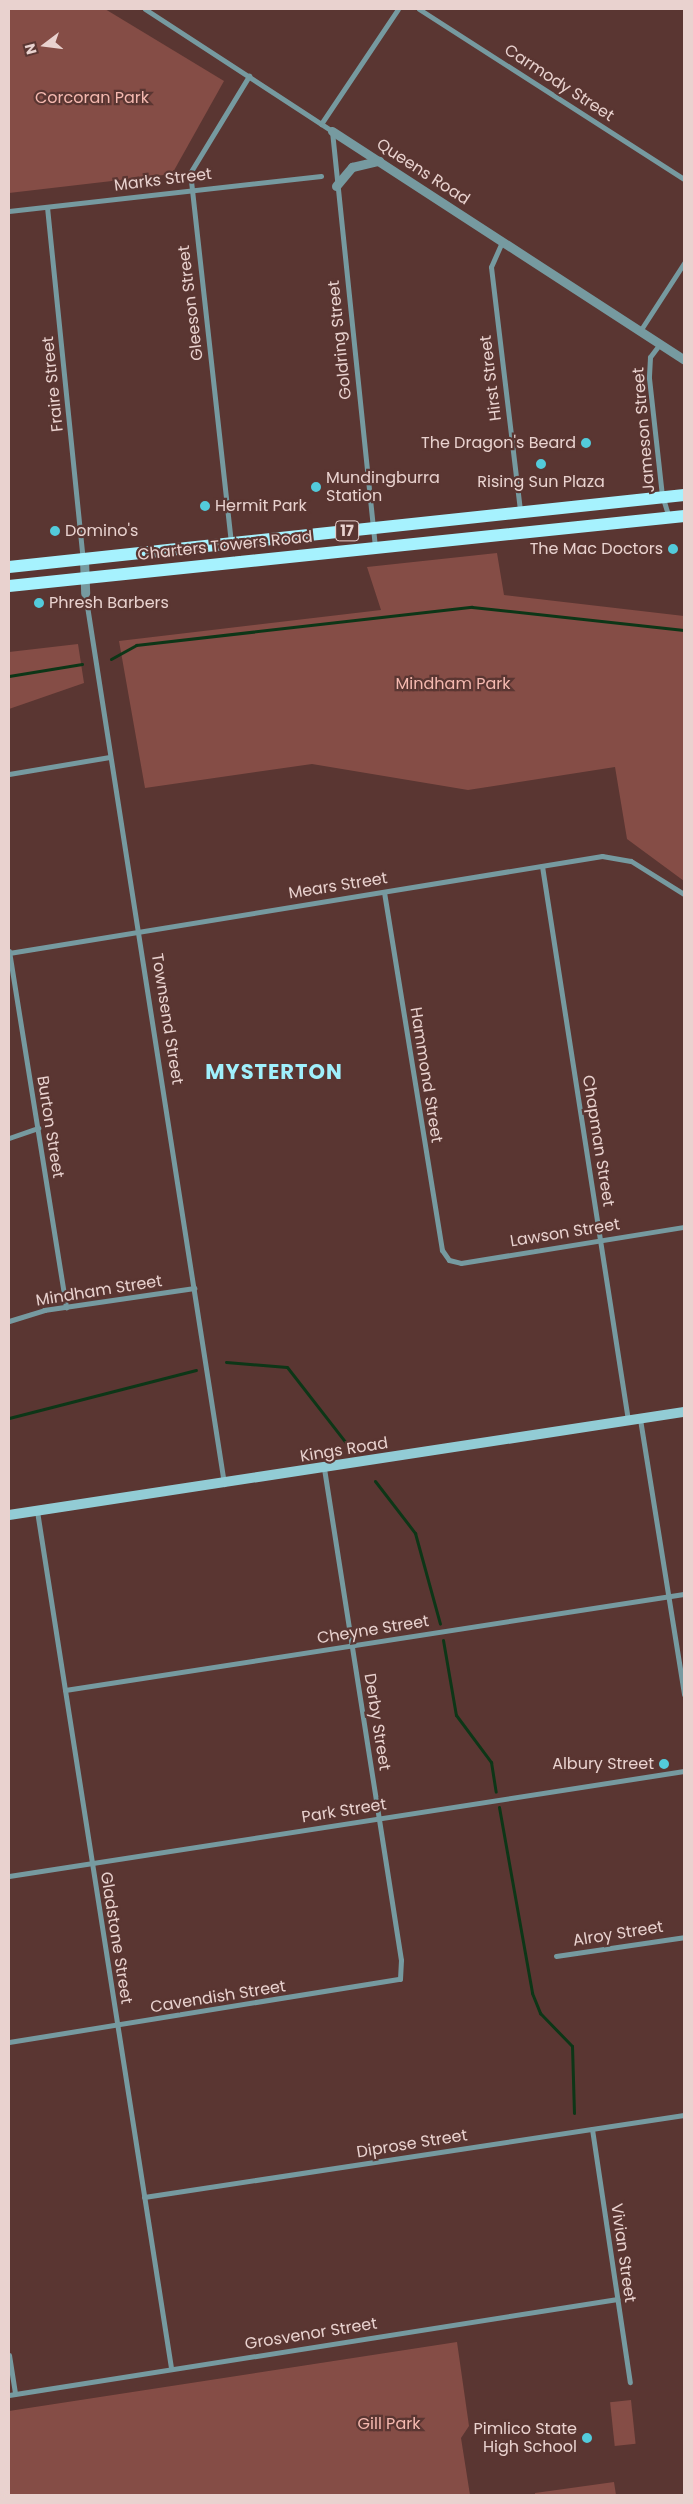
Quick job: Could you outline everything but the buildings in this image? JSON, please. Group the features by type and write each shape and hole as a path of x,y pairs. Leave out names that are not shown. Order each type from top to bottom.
{"main road":[{"name":"Charters Towers Road","path":"9,567 520,513 662,495 684,495"},
{"name":"Charters Towers Road","path":"9,586 668,515 684,516"},
{"name":"Kings Road","path":"9,1515 224,1484 684,1412"}],"street":[{"name":"Queens Road","path":"145,9 684,360"},
{"path":"321,124 398,9"},
{"name":"Carmody Street","path":"419,9 684,179"},
{"name":"Gleeson Street","path":"231,543 190,190 190,174 249,76"},
{"name":"Goldring Street","path":"332,131 336,186 375,546"},
{"path":"336,186 352,167 379,161"},
{"name":"Marks Street","path":"9,211 321,176"},
{"name":"Fraire Street","path":"46,207 84,559"},
{"name":"Hirst Street","path":"502,242 491,267 520,513"},
{"path":"640,331 684,263"},
{"name":"Jameson Street","path":"659,344 650,357 649,378 662,495 668,515"},
{"name":"Townsend Street","path":"84,559 84,578 110,757 224,1484"},
{"path":"9,774 110,757"},
{"name":"Mears Street","path":"9,952 138,929 542,866 622,857 684,894"},
{"name":"Chapman Street","path":"542,866 628,1420"},
{"name":"Hammond Street","path":"384,892 442,1250 449,1260"},
{"name":"Burton Street","path":"9,952 12,986 38,1128 66,1307"},
{"path":"9,1138 38,1128"},
{"name":"Lawson Street","path":"449,1260 461,1263 684,1227"},
{"name":"Mindham Street","path":"9,1321 66,1307 194,1288"},
{"path":"640,1418 684,1695"},
{"name":"Derby Street","path":"324,1468 379,1818 400,1979"},
{"name":"Gladstone Street","path":"37,1511 171,2368"},
{"name":"Cheyne Street","path":"65,1690 684,1594"},
{"name":"Park Street","path":"9,1876 684,1771"},
{"name":"Alroy Street","path":"556,1956 684,1937"},
{"name":"Cavendish Street","path":"9,2042 400,1979"},
{"name":"Diprose Street","path":"144,2197 684,2115"},
{"name":"Vivian Street","path":"592,2129 630,2382"},
{"name":"Grosvenor Street","path":"12,2394 617,2299"},
{"path":"9,2355 12,2394"}],"green space":[{"name":"Corcoran Park","path":"9,9 105,9 224,81 172,174 9,193"},
{"name":"Mindham Park","path":"497,553 504,595 684,616 684,881 627,839 615,767 468,790 312,764 145,788 119,641 381,610 367,567"},
{"path":"78,644 84,683 9,709 9,652"},
{"name":"Gill Park","path":"457,2342 469,2426 461,2438 470,2495 9,2495 9,2411"},
{"path":"631,2400 636,2444 615,2446 610,2402"},
{"path":"614,2482 616,2495 535,2495 535,2493"}],"waterway":[{"path":"111,659 136,645 472,607 684,630"},
{"path":"9,676 82,664"},
{"path":"226,1362 287,1367 347,1444"},
{"path":"9,1418 196,1370"},
{"path":"375,1481 415,1533 440,1624"},
{"path":"443,1640 456,1715 491,1762 496,1792"},
{"path":"499,1807 532,1993 540,2013 572,2046 574,2113"}],"place":[{"name":"The Dragon's Beard","path":"586,443"},
{"name":"Rising Sun Plaza","path":"541,464"},
{"name":"Mundingburra Station","path":"316,487"},
{"name":"Hermit Park","path":"205,506"},
{"name":"Domino's","path":"55,531"},
{"name":"The Mac Doctors","path":"673,549"},
{"name":"Phresh Barbers","path":"39,603"},
{"name":"Albury Street","path":"664,1764"},
{"name":"Pimlico State High School","path":"587,2438"}],"district":[{"name":"MYSTERTON","path":"274,1072"}]}
